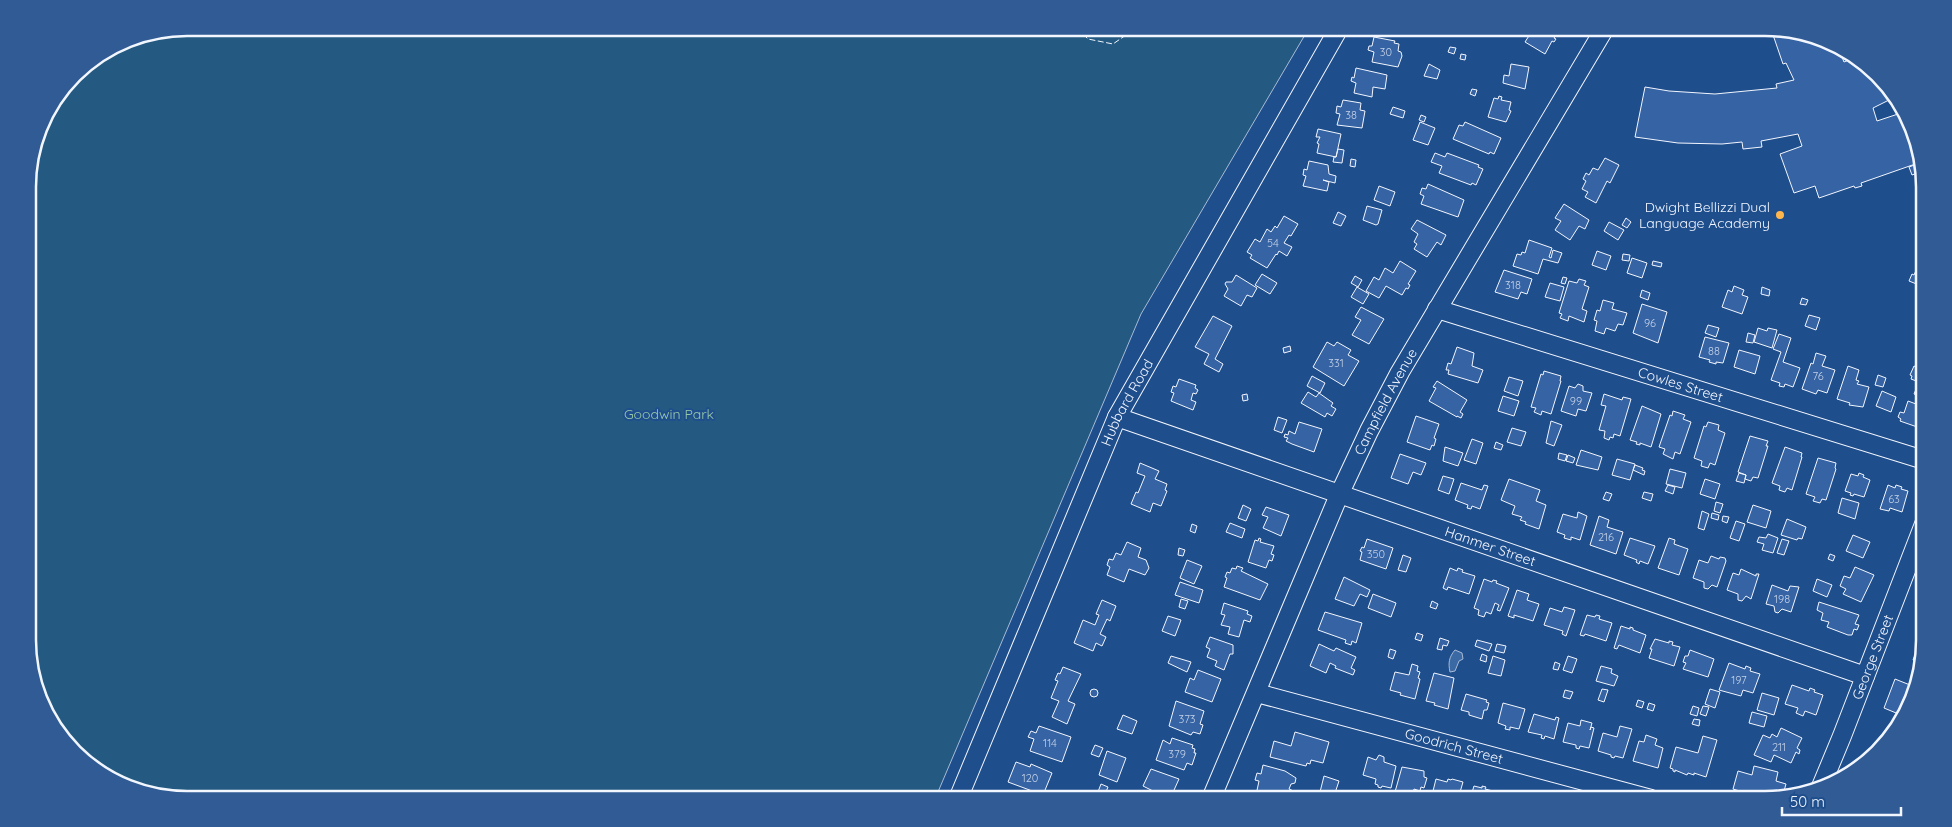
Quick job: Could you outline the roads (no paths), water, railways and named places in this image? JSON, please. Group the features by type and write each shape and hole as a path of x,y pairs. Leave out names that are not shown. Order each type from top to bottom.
{"street":[{"name":"Hubbard Road","path":"962,791 1117,417 1334,36"},
{"name":"Campfield Avenue","path":"1215,790 1339,494 1391,389 1600,36"},
{"name":"Cowles Street","path":"1437,309 1916,458"},
{"name":"Hanmer Street","path":"1117,417 1864,676"},
{"name":"George Street","path":"1824,778 1916,544"},
{"name":"Goodrich Street","path":"1257,693 1618,790"}],"place":[{"name":"Dwight Bellizzi Dual Language Academy","path":"1780,215"}],"park label":[{"name":"Goodwin Park","path":"669,414"}]}
